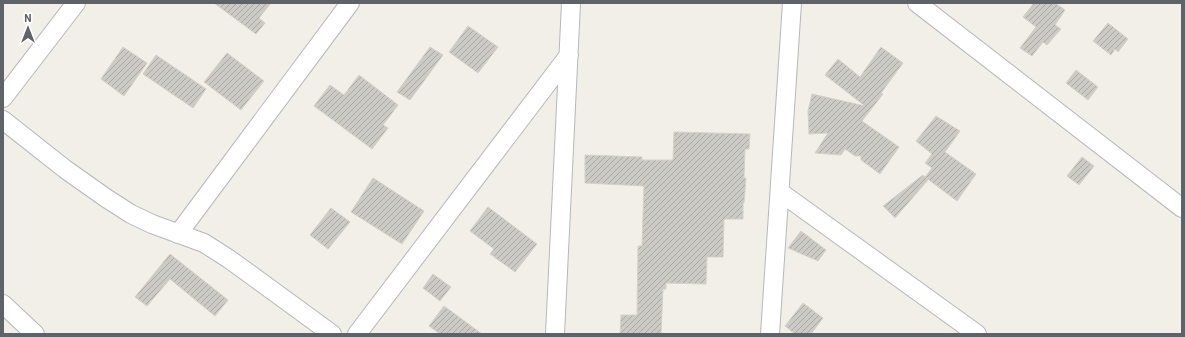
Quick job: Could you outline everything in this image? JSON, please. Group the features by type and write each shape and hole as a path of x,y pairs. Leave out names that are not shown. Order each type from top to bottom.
{"street":[{"path":"3,98 76,3"},
{"path":"178,234 350,3"},
{"path":"555,334 571,3"},
{"path":"770,334 792,3"},
{"path":"918,3 1182,208"},
{"path":"357,334 569,55"},
{"path":"3,120 65,169 106,198 131,214 152,224 204,243 229,258 332,334"},
{"path":"780,192 977,334"},
{"path":"3,304 35,334"}],"building":[{"path":"214,3 271,3 259,18 265,23 256,34"},
{"path":"1034,3 1055,3 1065,10 1055,25 1061,29 1047,45 1043,42 1032,56 1020,48 1036,27 1023,17"},
{"path":"1108,23 1128,39 1118,52 1115,49 1111,55 1093,41"},
{"path":"468,26 498,47 478,73 449,52"},
{"path":"123,47 147,63 124,96 101,79"},
{"path":"430,47 443,55 410,100 397,92"},
{"path":"881,47 903,63 881,93 883,94 862,121 899,147 880,174 861,160 861,156 855,156 845,149 841,155 815,153 828,133 809,134 808,111 812,94 865,106 825,75 838,59 860,77"},
{"path":"227,53 264,81 241,110 204,82"},
{"path":"156,55 206,89 193,108 143,74"},
{"path":"1076,70 1098,87 1088,100 1066,83"},
{"path":"359,75 398,105 383,125 388,128 372,149 314,106 330,85 344,95"},
{"path":"936,116 960,131 945,152 976,174 957,201 925,177 932,168 925,163 932,154 916,141"},
{"path":"674,132 750,134 749,149 745,149 744,178 746,178 743,219 724,219 723,257 707,257 706,284 666,283 666,289 663,289 661,334 620,334 621,315 637,315 638,246 642,246 644,186 585,183 585,155 642,157 642,160 673,160"},
{"path":"1082,157 1094,166 1079,185 1067,176"},
{"path":"923,175 928,180 895,218 883,206"},
{"path":"373,178 424,211 402,244 351,212"},
{"path":"488,207 537,244 515,272 490,254 494,249 470,231"},
{"path":"331,208 350,222 328,249 310,235"},
{"path":"801,231 826,250 818,261 788,248"},
{"path":"170,254 228,300 215,316 170,279 147,306 135,297"},
{"path":"433,274 451,287 440,301 423,288"},
{"path":"803,303 823,318 811,334 795,334 785,326"},
{"path":"444,306 482,334 440,334 429,326"}]}
